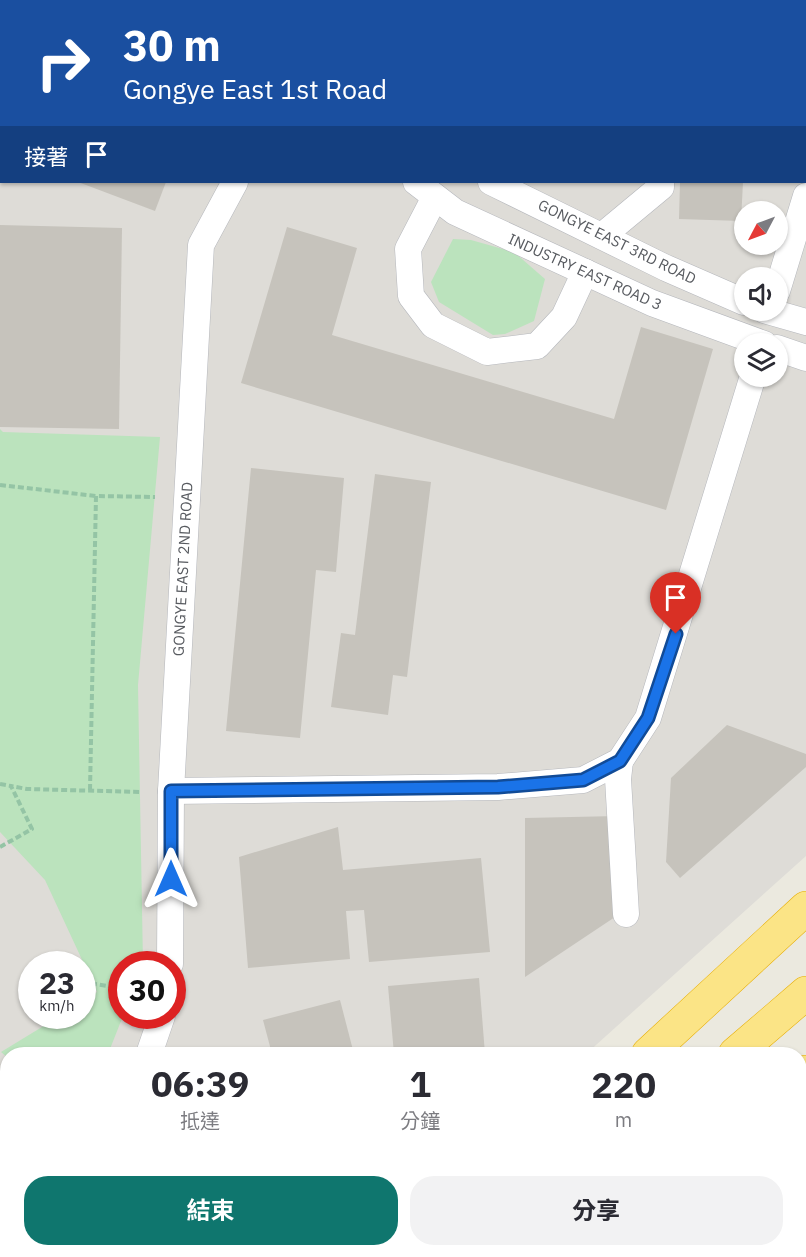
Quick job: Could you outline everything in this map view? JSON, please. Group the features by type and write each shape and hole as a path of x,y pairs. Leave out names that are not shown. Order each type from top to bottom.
{"highway":[{"path":"656,1047 806,908"},
{"path":"743,1047 806,993"},
{"path":"768,1047 806,1012"}],"street":[{"name":"GONGYE EAST 2ND ROAD","path":"170,951 171,791 201,245 234,183"},
{"name":"GONGYE EAST 3RD ROAD","path":"493,183 734,297"},
{"path":"602,236 661,184"},
{"path":"425,189 408,249 411,296 433,324 469,343 487,352 537,346 564,317 585,272"},
{"name":"INDUSTRY EAST ROAD 3","path":"425,189 455,212 652,303 735,333"},
{"path":"783,267 806,196"},
{"path":"788,314 806,322"},
{"path":"788,352 806,358"},
{"path":"626,914 618,779 620,761 648,718 750,387"},
{"path":"171,791 498,787 583,780 620,761"},
{"path":"151,1047 158,1029"}],"path":[{"path":"0,486 96,496 155,497"},
{"path":"90,790 96,496"},
{"path":"0,784 27,789 140,792"},
{"path":"0,847 32,829 11,786"}],"shaded area":[{"path":"0,183 806,183 806,856 594,1047 0,1047"}],"green space":[{"path":"453,239 471,240 514,252 545,279 534,321 505,334 493,335 439,302 431,282"},
{"path":"0,429 3,432 160,437 138,685 143,951 108,951 108,1029 118,1029 111,1047 9,1047 39,1029 96,1029 96,951 78,951 45,880 0,832"}],"building":[{"path":"81,183 166,183 155,211"},
{"path":"680,183 743,183 742,201 734,201 734,221 679,219"},
{"path":"0,225 122,228 119,429 0,427"},
{"path":"287,227 357,248 332,335 614,419 641,327 713,349 666,510 241,383"},
{"path":"251,468 344,478 336,572 316,570 300,738 226,731"},
{"path":"375,474 431,482 407,677 393,675 388,715 331,707 341,633 355,635"},
{"path":"727,725 806,754 806,767 680,878 666,862 671,778"},
{"path":"618,816 615,917 525,977 525,818"},
{"path":"338,827 343,870 481,858 490,952 369,962 364,910 346,911 350,959 248,968 239,857"},
{"path":"479,978 484,1047 393,1047 388,986"},
{"path":"340,1000 352,1047 270,1047 263,1020"}],"route":[{"path":"171,879 171,791 498,787 583,780 620,761 648,718 676,634"}]}
